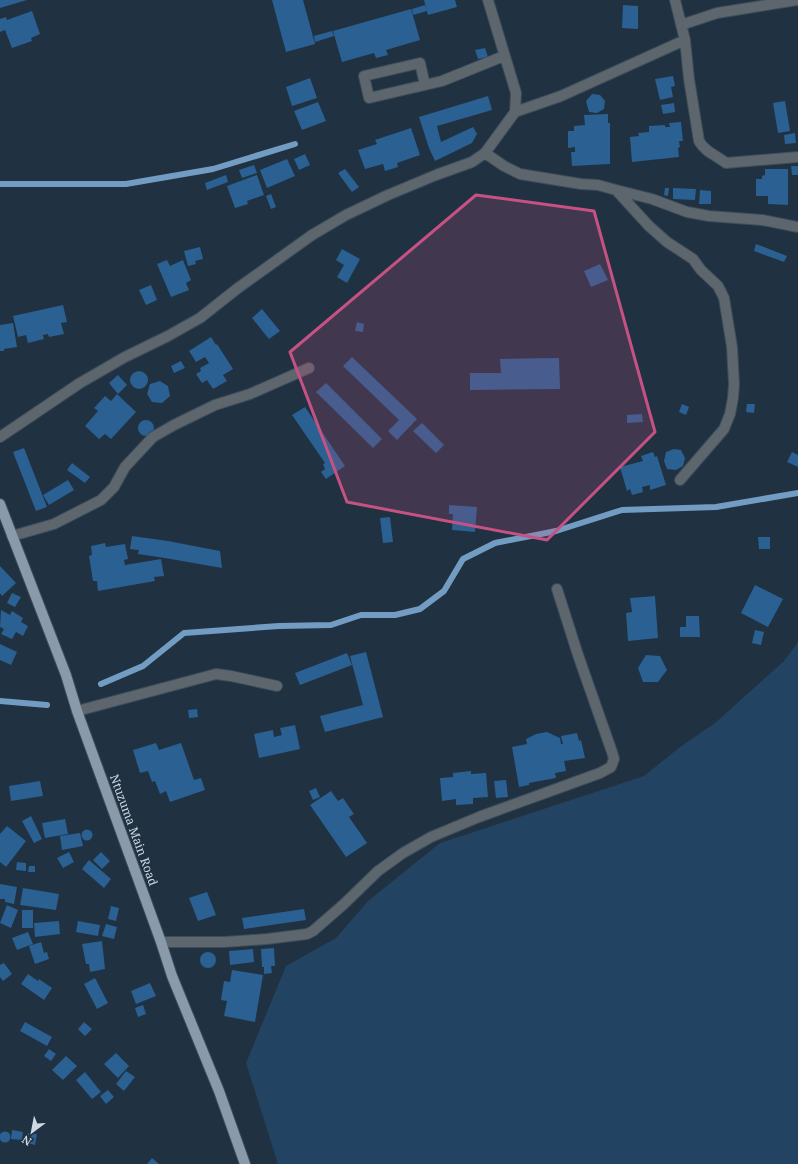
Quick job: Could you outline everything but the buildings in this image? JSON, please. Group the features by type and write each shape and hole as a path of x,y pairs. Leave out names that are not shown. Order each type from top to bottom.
{"main road":[{"name":"Ntuzuma Main Road","path":"0,504 66,675 77,711 172,976 220,1091 245,1164"}],"street":[{"path":"0,438 80,383 125,357 168,336 200,318 312,235 346,215 436,175 472,162 485,153 515,112 516,93 488,0"},
{"path":"675,0 685,40 689,79 699,140 704,149 716,155 726,163 798,157"},
{"path":"681,25 716,13 798,0"},
{"path":"515,112 561,96 685,40"},
{"path":"425,85 420,63 364,76 369,98 425,85 442,81 456,77 504,56"},
{"path":"485,153 504,166 520,174 581,184 598,185 652,199 687,212 709,216 762,220 798,227"},
{"path":"616,190 667,242 692,259 718,286 724,298 732,347 734,384 730,414 724,429 680,480"},
{"path":"12,536 54,524 101,500 114,487 125,467 148,442 153,437 174,425 215,405 250,394 309,368"},
{"path":"161,942 224,942 307,934 313,931 344,904 378,871 403,853 424,841 479,817 600,773 611,767 614,758 557,589"},
{"path":"77,711 216,674 277,686"}],"highlighted area":[{"path":"476,195 594,211 655,432 547,540 347,502 290,352"}],"shaded area":[{"path":"798,642 798,1164 278,1164 246,1063 286,966 336,938 368,901 440,843 644,776 680,747 715,723 784,661"}],"waterway":[{"path":"0,184 126,184 213,169 295,144"},
{"path":"101,684 143,666 184,633 279,626 331,625 361,615 395,615 420,609 444,591 463,559 495,543 556,531 622,510 716,507 798,493"},
{"path":"0,701 47,705"}]}
